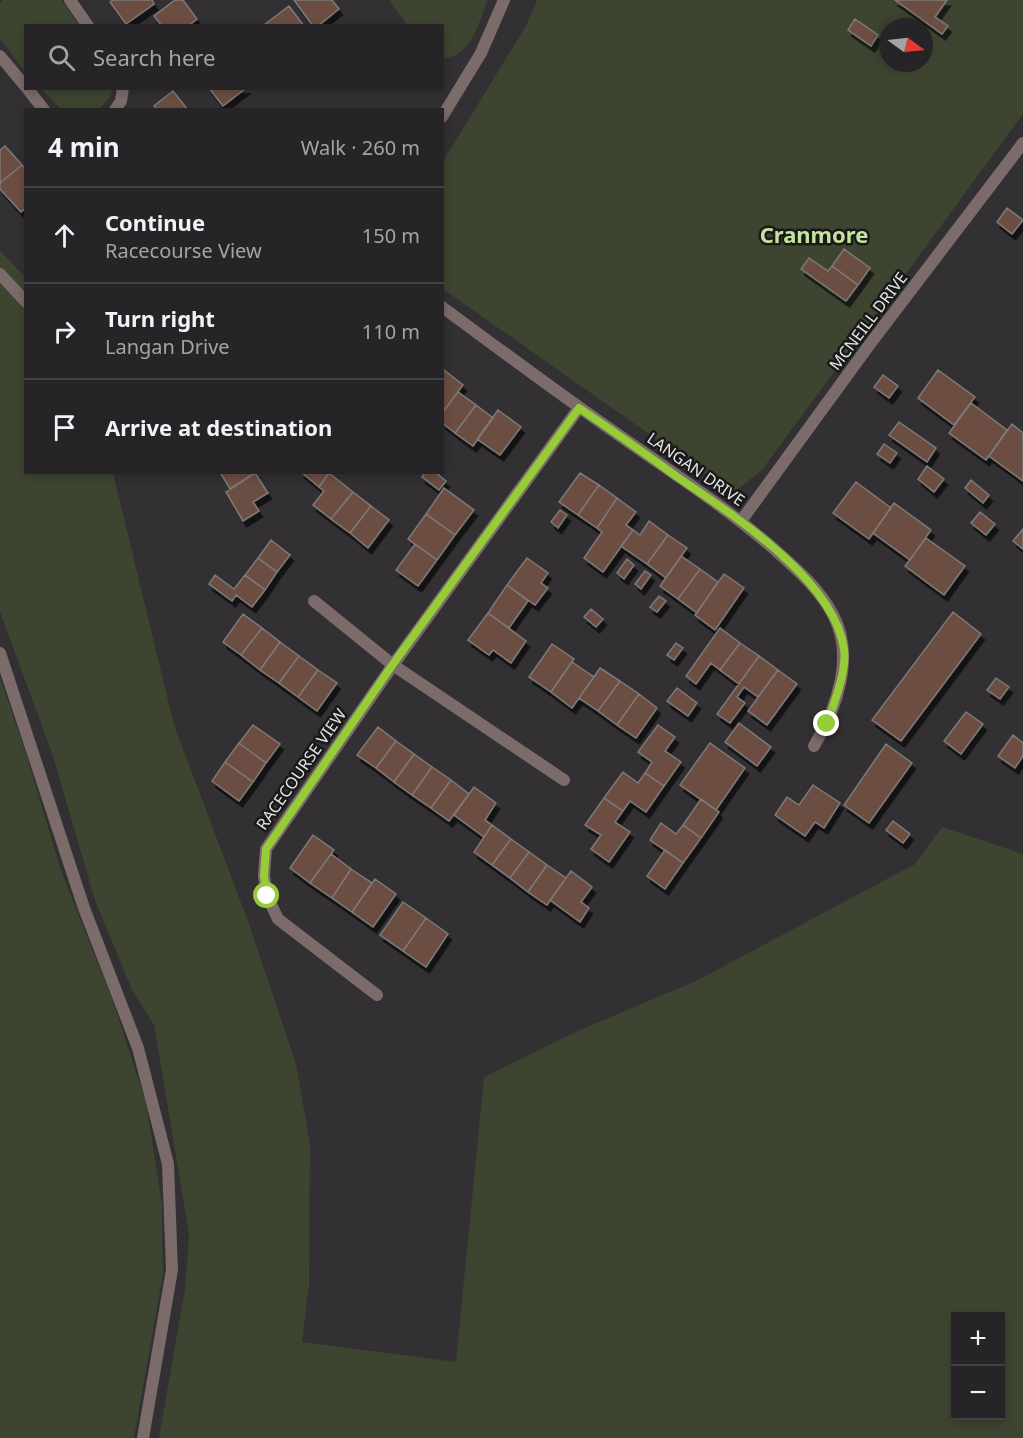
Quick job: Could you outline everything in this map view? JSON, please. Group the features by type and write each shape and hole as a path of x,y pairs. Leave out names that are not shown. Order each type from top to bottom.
{"street":[{"path":"70,0 87,24"},
{"path":"444,114 481,53 504,0"},
{"path":"0,56 24,86"},
{"path":"28,90 42,108"},
{"path":"116,108 121,101 123,90"},
{"name":"MCNEILL DRIVE","path":"741,521 870,344 1023,144"},
{"path":"0,274 24,300"},
{"name":"LANGAN DRIVE","path":"444,308 579,408 741,521 803,574 832,613 844,649 841,679 827,724 814,746"},
{"name":"RACECOURSE VIEW","path":"377,995 278,919 267,896 264,876 266,849 393,664 579,408"},
{"path":"314,601 393,664 564,780"},
{"path":"0,653 84,908 138,1048 168,1164 172,1270 143,1438"}],"green space":[{"path":"3,0 61,0 78,24 24,24 24,71 0,38 0,3"},
{"path":"389,0 488,0 473,37 461,52 453,56 444,58 444,24 406,24"},
{"path":"537,0 1023,0 1023,114 762,470 733,493 444,290 444,160 526,26"},
{"path":"42,90 112,90 111,95 101,108 60,108"},
{"path":"0,251 24,276 24,474 113,474 174,725 249,924 296,1064 310,1145 309,1285 302,1342 456,1362 484,1077 582,1029 696,981 915,864 942,827 1023,854 1023,1438 159,1438 185,1289 189,1234 154,1025 132,990 95,900 52,753 0,612"},
{"path":"0,677 61,871 112,999 146,1103 162,1204 163,1274 134,1438 0,1438"}],"building":[{"path":"113,0 152,0 154,4 126,24 110,2"},
{"path":"175,0 183,0 197,19 191,24 160,24 154,16"},
{"path":"294,0 332,0 339,9 320,24 312,24"},
{"path":"895,0 947,0 935,17 948,26 942,34 933,27 933,18 920,18"},
{"path":"289,6 302,24 265,24"},
{"path":"855,19 878,35 871,46 848,30"},
{"path":"211,90 243,90 223,106"},
{"path":"173,91 186,108 156,108 154,106"},
{"path":"5,146 22,165 0,183 0,150"},
{"path":"22,165 24,167 24,210 21,212 0,189 0,183"},
{"path":"1007,208 1023,220 1012,234 997,222"},
{"path":"844,249 870,268 858,285 832,266"},
{"path":"809,258 828,271 832,266 858,285 846,301 801,269"},
{"path":"444,370 463,385 444,410"},
{"path":"938,370 975,397 954,425 918,398"},
{"path":"883,375 898,386 889,398 874,387"},
{"path":"458,392 476,405 455,433 444,425 444,410"},
{"path":"971,403 1007,430 986,460 949,433"},
{"path":"476,405 493,418 473,446 455,433"},
{"path":"498,410 521,427 500,455 477,439"},
{"path":"899,422 936,448 927,462 889,435"},
{"path":"1012,424 1023,433 1023,481 989,456"},
{"path":"884,444 897,453 890,463 877,454"},
{"path":"927,466 944,479 934,492 918,479"},
{"path":"580,473 599,485 578,515 559,502"},
{"path":"221,474 253,474 230,489"},
{"path":"256,474 268,493 253,502 259,511 243,521 226,492"},
{"path":"303,474 328,474 319,487"},
{"path":"330,474 353,492 331,519 313,505 324,491 319,487"},
{"path":"424,474 437,474 446,481 439,490 422,477"},
{"path":"971,480 989,495 983,503 965,488"},
{"path":"856,482 891,508 869,539 833,513"},
{"path":"599,485 617,498 597,528 578,515"},
{"path":"444,488 474,510 455,535 426,514"},
{"path":"353,492 371,506 350,533 331,519"},
{"path":"617,498 636,512 626,525 633,530 603,572 584,558 602,532 597,528"},
{"path":"894,503 931,530 910,560 873,533"},
{"path":"371,506 389,520 368,548 350,533"},
{"path":"560,510 567,515 558,528 551,522"},
{"path":"980,512 995,524 986,535 971,523"},
{"path":"426,514 455,535 437,560 408,539"},
{"path":"649,521 668,535 647,564 621,546 633,530 640,535"},
{"path":"1023,529 1023,549 1013,541"},
{"path":"668,535 687,548 666,578 647,564"},
{"path":"926,538 965,566 944,595 905,566"},
{"path":"271,540 290,555 277,572 258,558"},
{"path":"415,544 437,560 418,586 396,570"},
{"path":"681,556 700,569 678,599 660,586"},
{"path":"258,558 277,572 265,590 245,575"},
{"path":"527,558 548,573 541,583 548,588 535,605 507,585"},
{"path":"627,559 634,565 624,579 617,573"},
{"path":"700,569 718,582 697,613 678,599"},
{"path":"645,571 651,575 641,589 635,584"},
{"path":"724,574 744,588 715,630 695,615"},
{"path":"215,575 234,589 245,575 265,590 252,607 236,595 232,601 209,584"},
{"path":"507,585 528,601 509,628 488,613"},
{"path":"659,596 666,601 657,612 650,607"},
{"path":"591,609 603,619 596,627 584,617"},
{"path":"953,612 981,634 901,741 872,720"},
{"path":"488,613 526,641 511,663 493,650 489,655 468,640"},
{"path":"243,614 262,628 241,655 223,642"},
{"path":"262,628 280,642 260,670 241,655"},
{"path":"720,628 740,643 720,670 711,663 696,684 686,676"},
{"path":"280,642 299,656 279,683 260,670"},
{"path":"676,643 683,648 674,660 667,655"},
{"path":"740,643 759,656 739,684 720,670"},
{"path":"552,644 574,659 551,692 529,677"},
{"path":"299,656 318,670 298,697 279,683"},
{"path":"759,656 778,670 758,697 744,687 737,697 745,703 730,723 717,714"},
{"path":"572,662 594,677 572,708 551,692"},
{"path":"600,668 620,681 598,711 579,698"},
{"path":"318,670 337,683 317,711 298,697"},
{"path":"778,670 797,684 767,725 748,711"},
{"path":"996,678 1009,687 1000,699 987,690"},
{"path":"620,681 639,694 617,725 598,711"},
{"path":"677,688 697,703 688,716 667,701"},
{"path":"639,694 657,708 636,738 617,725"},
{"path":"966,712 983,724 961,754 944,741"},
{"path":"739,723 771,747 757,766 725,742"},
{"path":"253,725 280,744 266,763 239,743"},
{"path":"658,725 675,737 665,751 681,762 664,786 645,773 652,762 638,752"},
{"path":"378,727 396,741 376,768 357,755"},
{"path":"1013,735 1023,743 1023,756 1015,768 998,756"},
{"path":"396,741 414,754 394,782 376,768"},
{"path":"239,743 266,763 253,782 225,762"},
{"path":"710,743 745,768 716,810 680,785"},
{"path":"886,744 912,763 869,823 844,805"},
{"path":"414,754 432,767 412,795 394,782"},
{"path":"225,762 253,782 239,801 212,781"},
{"path":"432,767 451,780 431,808 412,795"},
{"path":"623,772 638,783 645,773 664,786 646,812 630,801 623,811 604,798"},
{"path":"451,780 469,794 449,821 431,808"},
{"path":"813,785 840,803 824,828 815,822 805,836 775,815 787,797 799,805"},
{"path":"474,787 496,803 485,820 492,825 484,837 454,815"},
{"path":"604,798 623,811 615,822 630,832 609,862 591,849 601,835 585,825"},
{"path":"701,799 719,812 701,838 683,825"},
{"path":"893,821 910,834 903,843 886,830"},
{"path":"661,823 676,834 683,825 701,838 683,863 650,840"},
{"path":"492,825 511,839 492,865 474,852"},
{"path":"313,835 334,850 310,883 290,868"},
{"path":"511,839 529,852 510,878 492,865"},
{"path":"665,850 683,863 665,889 647,876"},
{"path":"529,852 547,865 528,892 510,878"},
{"path":"331,854 351,869 332,898 310,883"},
{"path":"547,865 566,878 547,905 528,892"},
{"path":"351,869 372,883 352,912 332,898"},
{"path":"571,871 592,887 581,902 589,908 580,922 550,900"},
{"path":"375,879 396,894 373,927 352,912"},
{"path":"403,902 426,918 403,951 380,935"},
{"path":"426,918 448,934 426,967 403,951"}],"district":[{"name":"Cranmore","path":"814,234"}],"route":[{"path":"267,896 264,876 266,849 393,664 579,408 741,521 803,574 832,613 844,649 841,679 827,724"}]}
